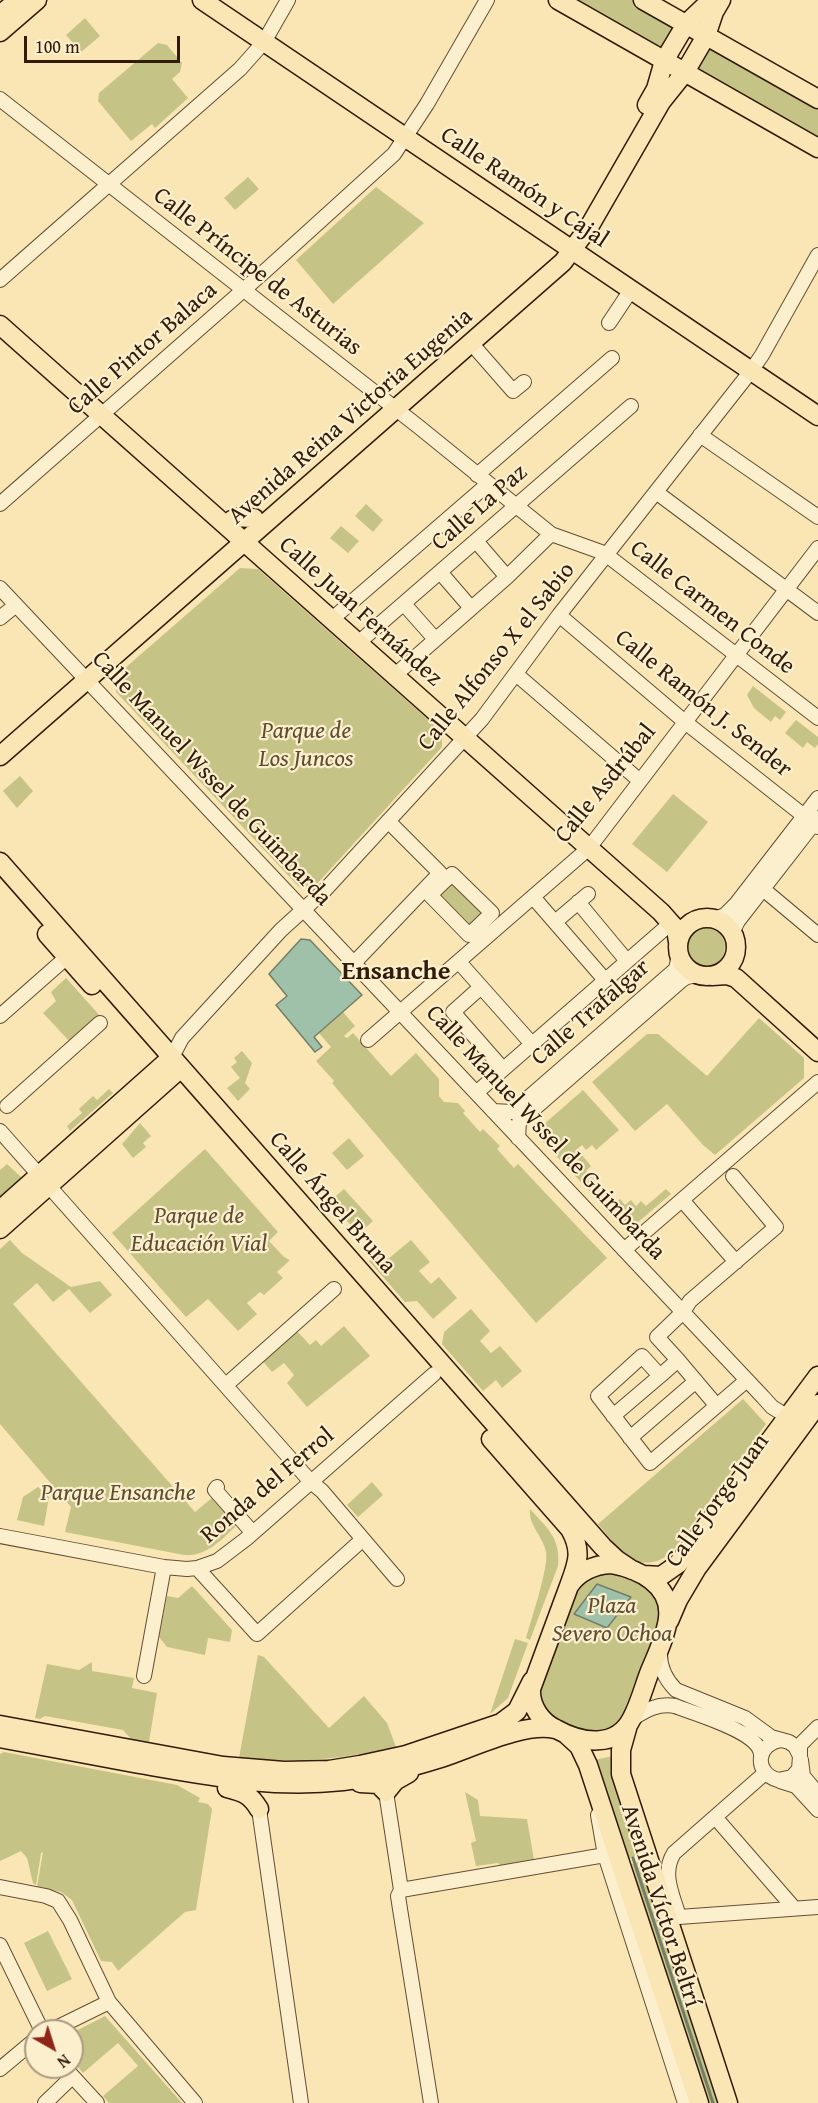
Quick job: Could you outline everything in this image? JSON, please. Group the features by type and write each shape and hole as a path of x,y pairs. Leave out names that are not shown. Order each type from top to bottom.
{"main road":[{"path":"0,15 18,0"},
{"path":"0,32 37,0"},
{"name":"Calle Ramón y Cajal","path":"202,0 818,416"},
{"path":"558,0 818,148"},
{"path":"643,0 818,99"},
{"name":"Avenida Reina Victoria Eugenia","path":"573,251 584,215 656,89 664,61 686,24 705,6 708,0"},
{"name":"Avenida Reina Victoria Eugenia","path":"236,534 391,406 554,255 573,251 668,92 685,72 706,36 714,12 721,0"},
{"name":"Avenida Reina Victoria Eugenia","path":"0,756 254,518 471,343 557,268 565,265 577,267 582,262 573,251"},
{"name":"Calle Juan Fernández","path":"0,325 672,922"},
{"name":"Avenida Reina Victoria Eugenia","path":"0,740 83,676"},
{"name":"Calle Ángel Bruna","path":"0,862 434,1374 570,1529 578,1545 578,1553 569,1586"},
{"name":"Calle Ángel Bruna","path":"0,881 67,957 172,1066 603,1547 617,1560 638,1572"},
{"path":"678,949 683,930 690,923 702,919 714,919 727,927 734,937 735,949 732,961 724,970 705,975"},
{"path":"672,922 677,932 678,949 686,968 705,975 725,975 736,978 818,1052"},
{"path":"0,1229 45,1180 172,1066"},
{"path":"0,1210 45,1180"},
{"name":"Calle Jorge Juan","path":"638,1572 661,1576 678,1564 818,1376"},
{"name":"Calle Jorge Juan","path":"663,1636 678,1600 697,1568 818,1404"},
{"path":"1,1736 223,1766 284,1771 329,1770 360,1765 406,1755 501,1723 517,1712 532,1681 569,1586 579,1574 595,1566 611,1564 638,1572 656,1584 664,1597 669,1616 663,1636 630,1722 616,1735 600,1741 582,1740 559,1731 531,1728 441,1758 379,1775 321,1783"},
{"path":"532,1681 531,1695 535,1709 542,1718 559,1731"},
{"name":"Avenida Víctor Beltrí","path":"630,1722 621,1750 621,1774 728,2103"},
{"name":"Avenida Víctor Beltrí","path":"559,1731 579,1746 590,1768 699,2103"},
{"path":"1,1736 238,1781 279,1784 375,1784 383,1786 386,1791 394,1781 441,1758"},
{"path":"184,1772 245,1792 259,1809"},
{"path":"259,1809 263,1793 268,1788 279,1784"}],"street":[{"path":"0,280 240,69 264,42 288,0"},
{"name":"Calle Pintor Balaca","path":"0,504 394,154 406,138 487,0"},
{"name":"Calle Príncipe de Asturias","path":"0,99 551,534 608,555"},
{"name":"Calle Alfonso X el Sabio","path":"172,1066 182,1038 281,930 324,891 482,719 560,615 751,371 818,255"},
{"path":"609,323 631,290"},
{"path":"471,343 513,391 524,382"},
{"path":"332,619 612,358"},
{"name":"Calle La Paz","path":"358,643 631,406"},
{"path":"700,435 818,517"},
{"path":"656,492 818,613"},
{"path":"394,675 507,577 551,534"},
{"path":"476,541 507,577"},
{"name":"Calle Asdrúbal","path":"368,1040 589,848 818,548"},
{"name":"Calle Carmen Conde","path":"608,555 818,718"},
{"path":"440,572 471,608"},
{"name":"Calle Manuel Wssel de Guimbarda","path":"0,588 772,1407 788,1417"},
{"path":"404,604 435,639"},
{"path":"0,618 16,605"},
{"name":"Calle Ramón J. Sender","path":"560,615 685,722 813,821"},
{"path":"516,674 640,781"},
{"path":"714,919 721,918 728,913 758,885 813,821 818,798"},
{"path":"354,963 440,873 388,821"},
{"path":"452,873 492,913 469,934 430,896 452,873"},
{"path":"758,885 818,935"},
{"path":"734,937 736,924 758,885"},
{"path":"533,897 605,980"},
{"path":"555,922 583,898 591,918 627,961"},
{"path":"476,1093 672,922"},
{"name":"Calle Trafalgar","path":"493,1111 512,1112 676,969 679,963 678,949"},
{"path":"0,1016 67,957"},
{"path":"459,963 532,1044"},
{"name":"Calle Trafalgar","path":"518,1138 519,1122 682,980 687,977 705,975"},
{"path":"481,987 453,1012 503,1069"},
{"path":"7,1106 100,1023"},
{"path":"624,1250 818,1082"},
{"path":"0,1131 311,1482 322,1491 396,1579"},
{"path":"716,1405 657,1337 690,1301 776,1227 733,1176"},
{"path":"682,1200 736,1263"},
{"path":"226,1385 334,1289"},
{"path":"660,1376 642,1356 598,1396 650,1464 747,1380"},
{"path":"614,1416 678,1360"},
{"name":"Ronda del Ferrol","path":"1,1539 164,1567 198,1568 217,1561 253,1533 434,1374"},
{"path":"630,1438 696,1381"},
{"path":"217,1487 215,1490 253,1533"},
{"path":"198,1568 257,1634 362,1540"},
{"path":"144,1676 164,1567"},
{"path":"663,1636 660,1663 665,1677 676,1690 745,1718 771,1737 795,1746 800,1757 803,1776 818,1794"},
{"path":"630,1722 654,1707 675,1706 744,1734 761,1751 761,1763 765,1773 771,1778 790,1782 796,1786 818,1810"},
{"path":"778,1780 786,1780 795,1775 800,1766 800,1744 818,1727"},
{"path":"761,1756 767,1745 775,1741 798,1742 805,1738"},
{"path":"590,1768 605,1855 686,2103"},
{"path":"765,1773 674,1853 667,1874 679,1917 818,1906"},
{"path":"386,1791 401,1890 398,1896 431,2103"},
{"path":"259,1809 302,2103"},
{"path":"715,1817 794,1908"},
{"path":"401,1890 605,1855"},
{"path":"0,1887 54,1898 62,1905 109,2002 195,2103"},
{"path":"0,1945 36,2019"},
{"path":"74,2019 109,2002"},
{"path":"0,2069 24,2049"},
{"path":"45,2103 63,2079"},
{"path":"75,2079 97,2103"}],"green space":[{"path":"558,0 643,0 686,24 664,61"},
{"path":"85,18 100,36 81,52 66,35"},
{"path":"706,36 818,99 818,148 685,72"},
{"path":"158,43 167,45 182,63 180,72 172,79 188,98 155,128 152,124 131,141 98,101 99,93"},
{"path":"248,177 259,189 235,210 224,198"},
{"path":"376,187 424,223 333,304 296,260"},
{"path":"366,504 383,520 373,532 355,516"},
{"path":"341,526 359,541 348,553 330,538"},
{"name":"Parque de Los Juncos","path":"240,568 258,569 442,732 442,747 315,886 299,887 116,692 117,675"},
{"path":"753,686 786,712 780,720 775,716 771,722 754,708 747,695"},
{"path":"796,720 818,737 818,744 815,748 807,742 803,748 785,733"},
{"path":"20,776 33,791 17,808 3,791"},
{"path":"673,794 708,822 667,872 632,844"},
{"path":"452,874 492,913 469,935 430,895"},
{"path":"706,928 720,933 725,947 720,961 706,966 692,961 687,947 692,933"},
{"path":"66,978 102,1018 72,1044 43,1013 56,1001 51,992"},
{"path":"343,1012 355,1026 344,1036 347,1038 353,1033 391,1076 416,1053 439,1079 439,1096 444,1102 458,1103 465,1111 463,1113 480,1132 483,1129 500,1146 497,1149 514,1168 518,1164 607,1258 536,1323 332,1083 334,1081 316,1061 331,1047 319,1033"},
{"path":"759,1018 804,1058 804,1078 715,1155 703,1145 667,1104 635,1131 592,1082 647,1034 658,1034 707,1076"},
{"path":"242,1051 252,1063 245,1083 250,1089 238,1101 227,1088 240,1078 231,1067 237,1062 234,1058"},
{"path":"109,1089 113,1093 70,1131 67,1126 82,1113 79,1109 93,1096 97,1100"},
{"path":"583,1090 619,1130 596,1150 592,1145 586,1150 582,1145 577,1149 591,1166 586,1171 615,1203 620,1199 625,1205 631,1200 636,1206 641,1201 646,1206 666,1189 671,1194 637,1223 618,1221 542,1141 543,1125"},
{"path":"140,1123 151,1136 143,1143 146,1147 133,1158 122,1144"},
{"path":"349,1138 364,1156 347,1170 332,1153"},
{"name":"Parque de Educación Vial","path":"205,1149 278,1232 269,1241 284,1257 290,1260 277,1272 283,1278 264,1295 260,1292 247,1303 257,1314 238,1331 208,1299 186,1317 112,1233"},
{"path":"7,1164 21,1177 21,1180 0,1198 0,1170"},
{"path":"344,1189 373,1221 358,1234 330,1201"},
{"name":"Parque Ensanche","path":"10,1240 22,1253 71,1287 100,1281 112,1295 90,1313 69,1289 53,1302 37,1283 13,1304 195,1512 213,1497 237,1525 214,1546 200,1553 184,1555 65,1532 71,1507 0,1424 0,1249"},
{"path":"411,1240 430,1262 419,1271 431,1284 439,1277 457,1298 433,1319 417,1301 405,1302 369,1261 382,1252 388,1259"},
{"path":"471,1309 490,1331 480,1341 491,1353 500,1346 522,1371 502,1388 496,1380 483,1391 442,1344 444,1332"},
{"path":"344,1326 370,1356 307,1407 287,1383 294,1375 284,1363 272,1372 260,1358 294,1328 310,1345 316,1340 321,1346"},
{"path":"743,1399 766,1424 672,1552 660,1560 649,1563 630,1558 598,1524"},
{"path":"372,1482 383,1495 358,1517 347,1505"},
{"path":"38,1487 49,1497 44,1526 17,1520 23,1497"},
{"path":"530,1509 552,1534 557,1548 558,1566 530,1640 526,1638 542,1581 546,1552 531,1520"},
{"name":"Plaza Severo Ochoa","path":"587,1569 644,1575 669,1616 616,1735 555,1729 531,1689 532,1681"},
{"path":"192,1586 232,1630 230,1642 208,1638 205,1655 167,1647 159,1637 167,1596 178,1598"},
{"path":"515,1639 528,1643 508,1698 490,1714"},
{"path":"258,1655 264,1657 329,1728 364,1696 387,1723 396,1747 357,1755 318,1759 239,1758"},
{"path":"92,1662 92,1671 134,1678 132,1688 157,1693 149,1742 131,1739 123,1730 45,1716 40,1719 35,1718 47,1664 79,1670"},
{"path":"4,1752 177,1785 200,1798 198,1802 208,1804 212,1809 196,1910 185,1912 118,1971 112,1962 101,1961 72,1900 61,1892 37,1887 43,1852 36,1885 33,1883 27,1858 21,1851 0,1861 0,1754"},
{"path":"613,1756 638,1854 632,1858 627,1857 594,1760"},
{"path":"465,1792 478,1800 480,1816 527,1819 534,1860 476,1866 471,1843 476,1841"},
{"path":"648,1858 728,2103 699,2103 628,1888 638,1885 632,1864"},
{"path":"48,1931 72,1979 47,1991 24,1943"},
{"path":"105,2016 182,2103 109,2103 103,2096 138,2066 118,2043 84,2072 84,2027"}],"shaded area":[{"path":"301,939 310,940 362,995 314,1037 322,1047 315,1052 276,1005 287,996 269,974"},
{"path":"597,1584 631,1597 607,1628 574,1614"}],"waterway":[{"path":"633,1858 713,2103"}],"district":[{"name":"Ensanche","path":"396,972"}]}
